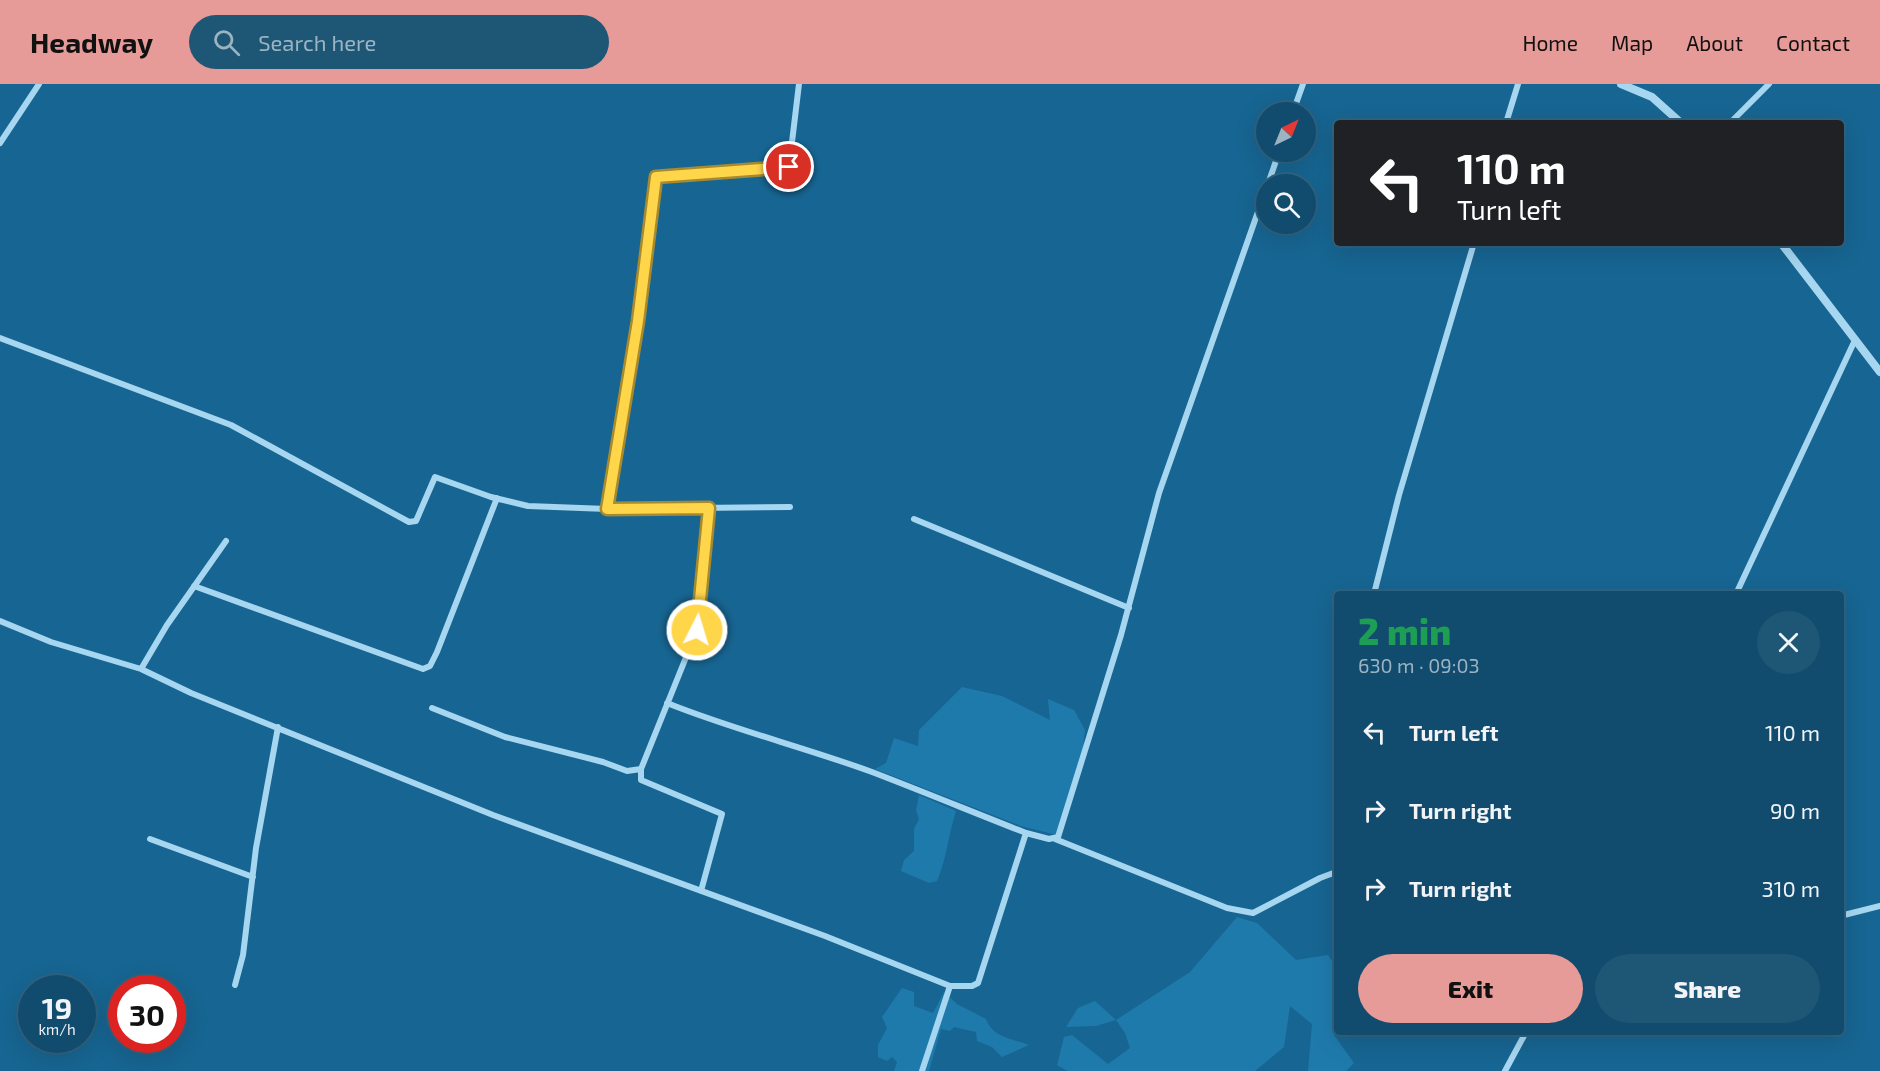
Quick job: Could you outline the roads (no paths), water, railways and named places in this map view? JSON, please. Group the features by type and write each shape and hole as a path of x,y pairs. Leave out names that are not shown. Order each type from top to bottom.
{"street":[{"path":"0,143 39,84"},
{"path":"607,509 638,321 656,177 789,167 799,84"},
{"path":"1297,102 1303,84"},
{"path":"1507,120 1518,84"},
{"path":"1621,84 1652,97 1678,120"},
{"path":"1733,120 1769,84"},
{"path":"1054,839 1061,833 1129,608 1159,493 1256,217"},
{"path":"1375,591 1389,533 1473,246"},
{"path":"1783,246 1880,372"},
{"path":"0,338 231,425 409,522 416,521 435,477 528,506 607,509 790,507"},
{"path":"1737,591 1854,340"},
{"path":"194,586 423,669 430,666 497,498"},
{"path":"701,891 722,814 641,780 641,769 697,630 709,508"},
{"path":"914,519 1129,608"},
{"path":"141,669 226,541"},
{"path":"0,621 51,642 141,669 191,693 493,815 825,936 950,986 978,983 1026,833"},
{"path":"667,703 717,723 748,730 871,772 1026,833 1054,839 1227,908 1253,913 1334,873"},
{"path":"432,708 505,737 603,762 627,771 641,769"},
{"path":"235,985 243,955 253,877 278,728"},
{"path":"150,839 253,877"},
{"path":"1844,915 1880,906"},
{"path":"922,1071 950,986"},
{"path":"1505,1071 1524,1035"}]}
